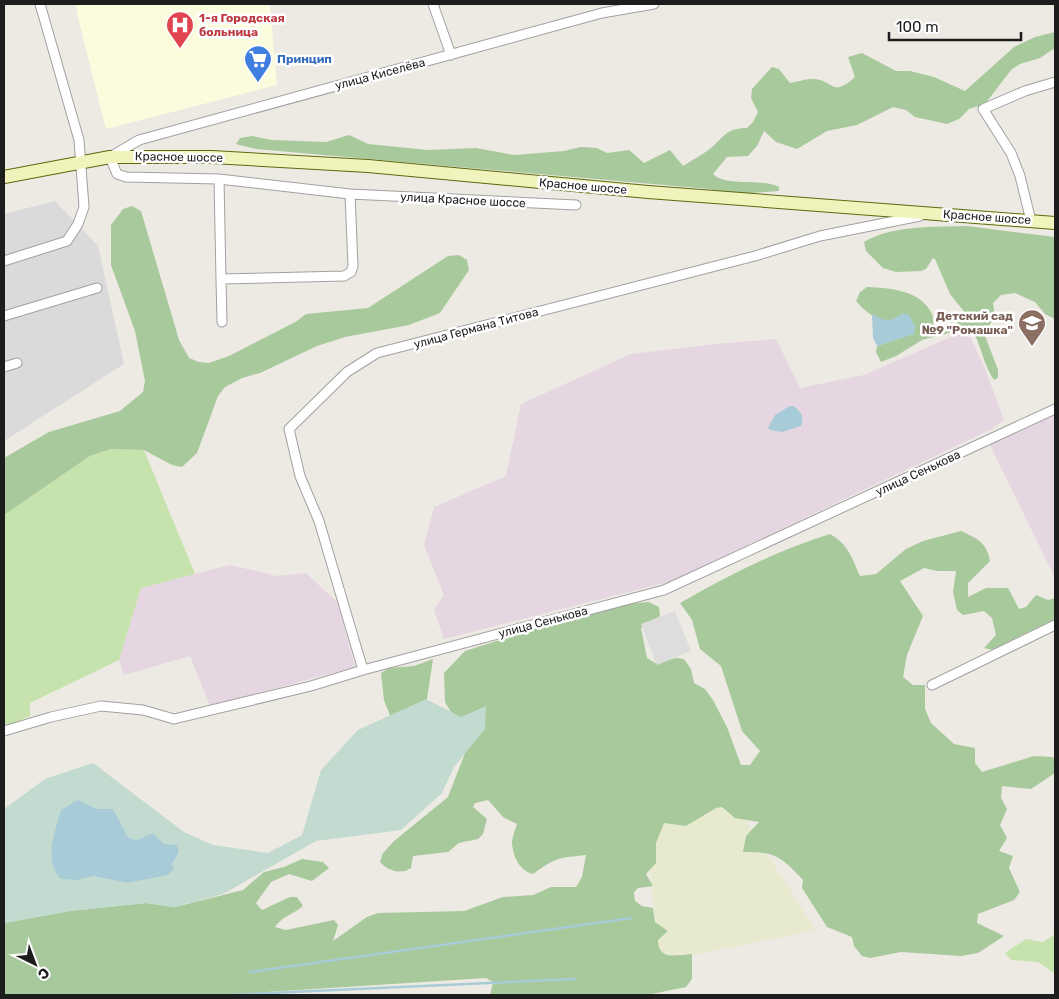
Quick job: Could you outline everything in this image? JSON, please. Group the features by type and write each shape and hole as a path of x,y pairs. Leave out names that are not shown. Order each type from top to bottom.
{"main road":[{"name":"Красное шоссе","path":"4,177 110,157 212,157 368,166 648,192 1055,223"}],"street":[{"path":"4,261 67,242 78,224 84,208 79,140 40,4"},
{"path":"433,4 451,55"},
{"name":"улица Киселёва","path":"110,157 139,140 602,14 654,4"},
{"path":"1031,221 1022,183 1011,153 983,109 1025,91 1055,82"},
{"name":"улица Красное шоссе","path":"110,157 117,174 126,177 219,179 350,194 576,205"},
{"path":"219,179 222,322"},
{"path":"221,279 344,276 351,272 353,266 350,194"},
{"name":"улица Германа Титова","path":"363,670 319,520 300,476 289,429 347,372 377,354 755,256 820,236 932,213"},
{"path":"4,316 97,288"},
{"path":"4,367 17,363"},
{"name":"улица Сенькова","path":"4,731 51,717 100,706 143,710 174,719 311,686 363,670 664,590 1055,409"},
{"path":"932,685 1055,625"}],"shaded area":[{"name":"1-я Городская больница","path":"76,4 270,4 277,85 106,129"},
{"path":"55,201 98,246 124,364 4,441 4,214"},
{"path":"967,330 985,369 1004,420 992,429 672,581 444,639 434,610 444,595 424,545 434,507 506,476 521,404 631,354 776,339 800,388 864,375"},
{"path":"1055,415 1055,578 990,445"},
{"path":"230,565 277,576 306,573 338,603 355,667 210,706 190,656 124,675 119,660 141,588"},
{"path":"675,611 691,651 657,665 641,624"},
{"path":"426,699 461,717 486,706 485,729 454,767 442,793 401,830 316,841 223,894 175,907 146,903 70,911 4,923 4,809 45,779 93,763 184,832 213,845 268,853 302,835 321,770 358,730","holes":["113,809 128,837 136,840 153,833 164,844 179,852 172,865 127,883 93,876"]},
{"path":"735,804 816,930 660,962 644,821"}],"green space":[{"path":"1055,32 1055,48 1040,58 1020,64 1011,70 985,104 969,109 959,119 947,124 915,117 906,110 893,107 857,125 827,131 797,149 776,142 764,131 757,146 748,156 727,157 713,174 726,180 772,184 779,187 779,191 737,194 709,189 256,149 236,144 240,138 252,136 272,140 326,142 349,135 368,144 428,150 476,148 514,155 564,151 581,147 597,148 607,153 629,150 644,163 670,150 683,166 710,149 730,131 747,128 753,122 758,112 751,98 752,89 772,67 779,69 790,83 811,79 841,87 855,77 848,57 862,53 896,71 910,71 934,77 965,91 1014,47 1035,37"},
{"path":"132,206 141,211 179,340 189,358 199,362 209,363 229,356 297,321 306,314 368,308 448,256 459,255 467,260 469,270 440,313 409,325 345,337 317,346 225,387 218,396 197,453 182,467 172,465 144,450 111,449 90,456 4,515 4,458 49,432 120,411 143,392 145,381 135,331 111,265 111,225 123,209"},
{"path":"967,226 1055,237 1055,319 1045,314 1035,302 1015,293 1001,295 993,303 995,317 984,333 998,370 998,378 994,380 971,327 922,340 896,356 881,362 876,352 877,346 913,334 904,313 888,321 877,318 859,305 856,301 860,292 867,287 885,288 913,295 927,306 932,314 934,329 954,326 966,314 950,294 935,259 933,258 926,269 921,271 896,272 883,268 866,251 864,242 887,232 927,227"},
{"path":"111,449 144,450 195,574 141,588 119,660 30,703 30,716 4,727 4,515 90,456"},
{"path":"961,531 983,545 990,561 968,583 968,597 986,588 1008,588 1019,609 1026,607 1036,595 1048,600 1055,598 1055,619 992,650 984,648 996,635 992,618 984,611 963,615 957,610 953,592 956,571 937,571 924,568 900,581 923,616 907,655 903,677 913,685 925,685 925,709 931,723 954,744 975,748 975,763 982,772 1034,756 1053,757 1055,760 1055,773 1031,789 1002,786 1001,798 1007,809 1000,825 1007,838 999,851 1013,856 1009,868 1020,892 1014,900 978,914 977,923 1004,936 978,953 961,956 901,952 870,958 862,956 854,946 852,937 827,927 802,888 803,880 789,866 777,857 763,853 743,852 746,836 759,822 735,818 722,807 716,808 686,826 664,823 656,843 656,863 646,874 653,886 638,888 634,892 635,901 642,906 653,908 655,922 668,931 658,940 661,951 675,956 692,954 692,979 686,987 647,995 490,995 493,982 486,978 267,992 261,995 4,995 4,923 70,911 146,903 175,907 243,890 264,872 284,867 302,859 323,862 329,868 312,881 289,874 271,882 256,903 262,910 290,897 297,897 303,906 275,927 286,930 334,920 338,925 333,941 367,917 378,913 464,911 503,897 533,895 551,887 576,887 582,877 586,855 558,859 533,874 524,870 518,863 512,843 517,824 503,817 488,800 475,803 473,807 487,819 483,834 478,839 459,843 448,852 413,856 411,868 399,872 387,868 380,862 383,853 394,841 448,797 465,753 391,718 384,700 381,673 389,668 414,666 433,659 424,719 452,714 445,702 444,673 465,651 554,623 627,604 649,602 659,607 660,616 641,628 647,658 655,663 677,658 684,659 691,669 694,683 705,689 713,700 727,727 741,765 750,765 760,751 742,731 721,666 700,649 692,620 680,603 753,564 830,534 845,547 852,557 860,576 876,574 906,549 923,541"},
{"path":"1055,934 1055,974 1038,962 1011,960 1005,953 1026,939 1043,942"}],"water":[{"path":"904,313 909,315 915,326 914,334 877,346 873,338 872,314 888,320"},
{"path":"790,406 794,406 801,413 801,426 782,432 770,430 768,428 775,415"},
{"path":"78,800 97,809 113,809 128,837 136,840 153,833 164,844 177,845 179,852 172,865 174,870 167,875 127,883 93,876 78,880 61,879 53,863 52,846 54,836 61,810"}],"waterway":[{"path":"250,972 631,918"},
{"path":"227,995 575,979"}],"place":[{"name":"1-я Городская больница","path":"180,49"},
{"name":"Принцип","path":"258,83"},
{"name":"Детский сад №9 \"Ромашка\"","path":"1032,347"}]}
